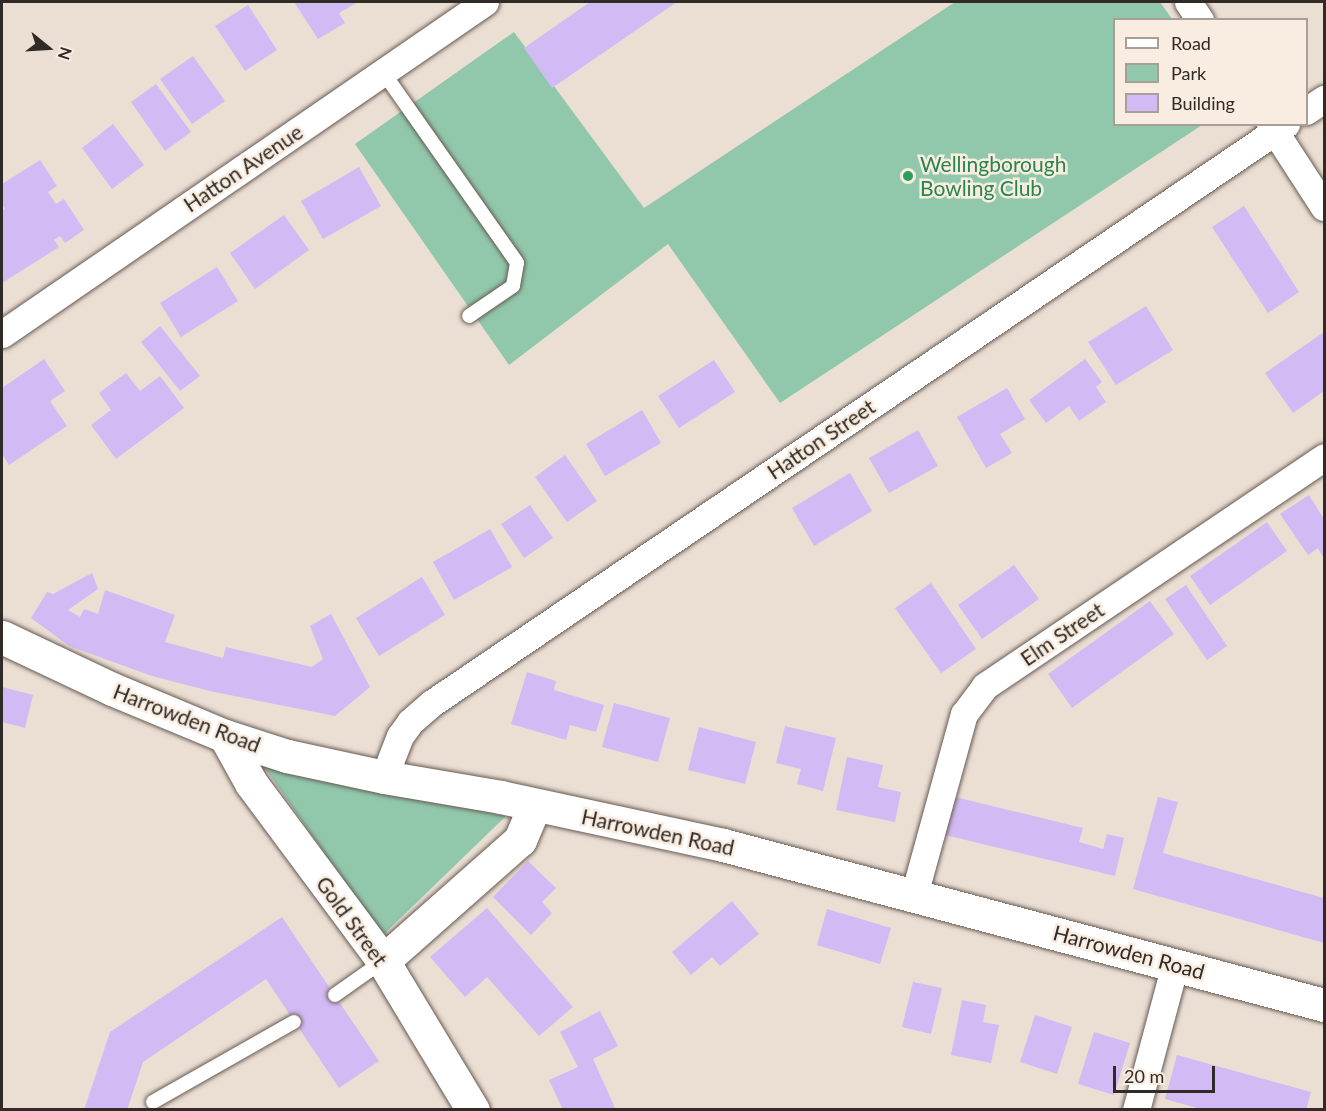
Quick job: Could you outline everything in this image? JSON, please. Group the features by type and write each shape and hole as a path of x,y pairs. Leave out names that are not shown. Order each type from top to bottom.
{"main road":[{"name":"Harrowden Road","path":"2,637 112,689 225,736 287,756 384,777 501,797 723,845 1324,1005"},
{"name":"Gold Street","path":"225,736 251,783 383,961 473,1110"},
{"path":"383,961 520,840 535,805"}],"street":[{"name":"Hatton Avenue","path":"2,333 485,2"},
{"path":"1188,2 1199,18"},
{"path":"1308,110 1324,99"},
{"path":"1277,127 1324,207"},
{"name":"Hatton Street","path":"384,777 400,736 410,722 432,703 1277,127"},
{"name":"Elm Street","path":"914,895 964,714 986,686 1324,457"},
{"path":"1136,1110 1175,964"}],"lane":[{"path":"383,72 517,262 513,286 469,316"},
{"path":"335,995 383,961"},
{"path":"153,1102 294,1022"}],"green space":[{"name":"Wellingborough Bowling Club","path":"955,2 1160,2 1171,18 1113,18 1113,126 1200,126 780,403 668,244 509,365 355,144 514,32 644,208"},
{"path":"261,762 506,816 382,936"}],"building":[{"path":"294,2 358,2 339,13 345,23 318,39"},
{"path":"590,2 677,2 552,88 524,48"},
{"path":"248,5 277,50 245,71 215,26"},
{"path":"193,56 225,101 192,124 160,79"},
{"path":"156,84 191,132 165,151 131,102"},
{"path":"113,124 144,165 112,189 82,148"},
{"path":"40,160 57,186 48,192 56,204 64,199 84,230 65,243 60,236 54,240 59,247 2,283 2,211 5,209 2,204 2,184"},
{"path":"359,167 381,206 323,239 301,201"},
{"path":"1244,206 1299,292 1268,313 1212,227"},
{"path":"284,215 309,250 255,289 230,253"},
{"path":"217,267 238,301 181,337 160,303"},
{"path":"1146,306 1173,350 1116,385 1088,342"},
{"path":"160,326 200,376 180,391 141,342"},
{"path":"1324,332 1324,391 1293,413 1265,373"},
{"path":"44,359 65,391 50,401 67,426 9,465 2,454 2,388"},
{"path":"1085,359 1102,382 1096,387 1106,402 1079,421 1069,406 1046,423 1029,400"},
{"path":"714,360 735,392 679,428 658,396"},
{"path":"126,373 140,391 160,376 184,408 116,459 91,425 111,410 99,393"},
{"path":"1007,388 1025,419 1000,434 1012,453 986,468 957,417"},
{"path":"642,410 661,443 605,476 586,444"},
{"path":"918,430 938,466 889,493 869,458"},
{"path":"565,455 597,501 567,522 535,477"},
{"path":"850,473 872,511 814,546 792,508"},
{"path":"1309,495 1324,519 1324,559 1318,548 1308,555 1280,514"},
{"path":"530,505 553,538 524,558 501,524"},
{"path":"1267,522 1287,551 1210,605 1190,576"},
{"path":"490,529 512,567 454,600 433,562"},
{"path":"1014,565 1039,599 982,639 958,605"},
{"path":"92,573 98,589 68,610 80,617 84,609 98,614 105,590 175,615 165,642 223,658 226,647 312,667 323,659 310,626 331,614 370,687 335,716 214,692 152,676 69,646 31,618 47,592 53,594"},
{"path":"422,577 445,615 379,656 356,618"},
{"path":"931,583 976,649 941,673 895,608"},
{"path":"1186,585 1227,646 1207,660 1165,599"},
{"path":"1150,601 1174,634 1072,708 1048,674"},
{"path":"527,672 556,681 554,690 604,705 596,732 570,725 566,740 511,724"},
{"path":"2,687 33,695 25,728 2,722"},
{"path":"614,703 670,718 658,762 602,747"},
{"path":"785,726 836,738 823,791 797,784 801,769 776,763"},
{"path":"699,727 756,742 745,784 688,770"},
{"path":"847,757 883,765 878,787 901,792 895,822 836,810"},
{"path":"955,797 1083,828 1079,842 1103,849 1107,834 1124,838 1115,876 945,835"},
{"path":"1158,797 1178,802 1163,853 1324,898 1324,943 1133,889"},
{"path":"528,861 556,888 542,902 552,913 531,935 493,897"},
{"path":"732,901 759,934 720,966 712,957 691,975 672,952"},
{"path":"487,908 573,1007 539,1036 487,977 465,997 430,957"},
{"path":"827,909 891,928 880,964 817,945"},
{"path":"282,917 379,1061 339,1088 266,979 143,1062 127,1110 84,1110 110,1032"},
{"path":"913,982 942,988 931,1034 902,1027"},
{"path":"962,1000 986,1005 983,1022 999,1025 991,1063 951,1055"},
{"path":"600,1011 618,1046 593,1059 616,1110 563,1110 549,1080 578,1067 560,1032"},
{"path":"1035,1015 1072,1027 1057,1074 1020,1062"},
{"path":"1094,1032 1130,1043 1114,1095 1078,1084"},
{"path":"1177,1055 1311,1092 1306,1110 1204,1110 1165,1099"}],"place":[{"name":"Wellingborough Bowling Club","path":"908,176"}]}
